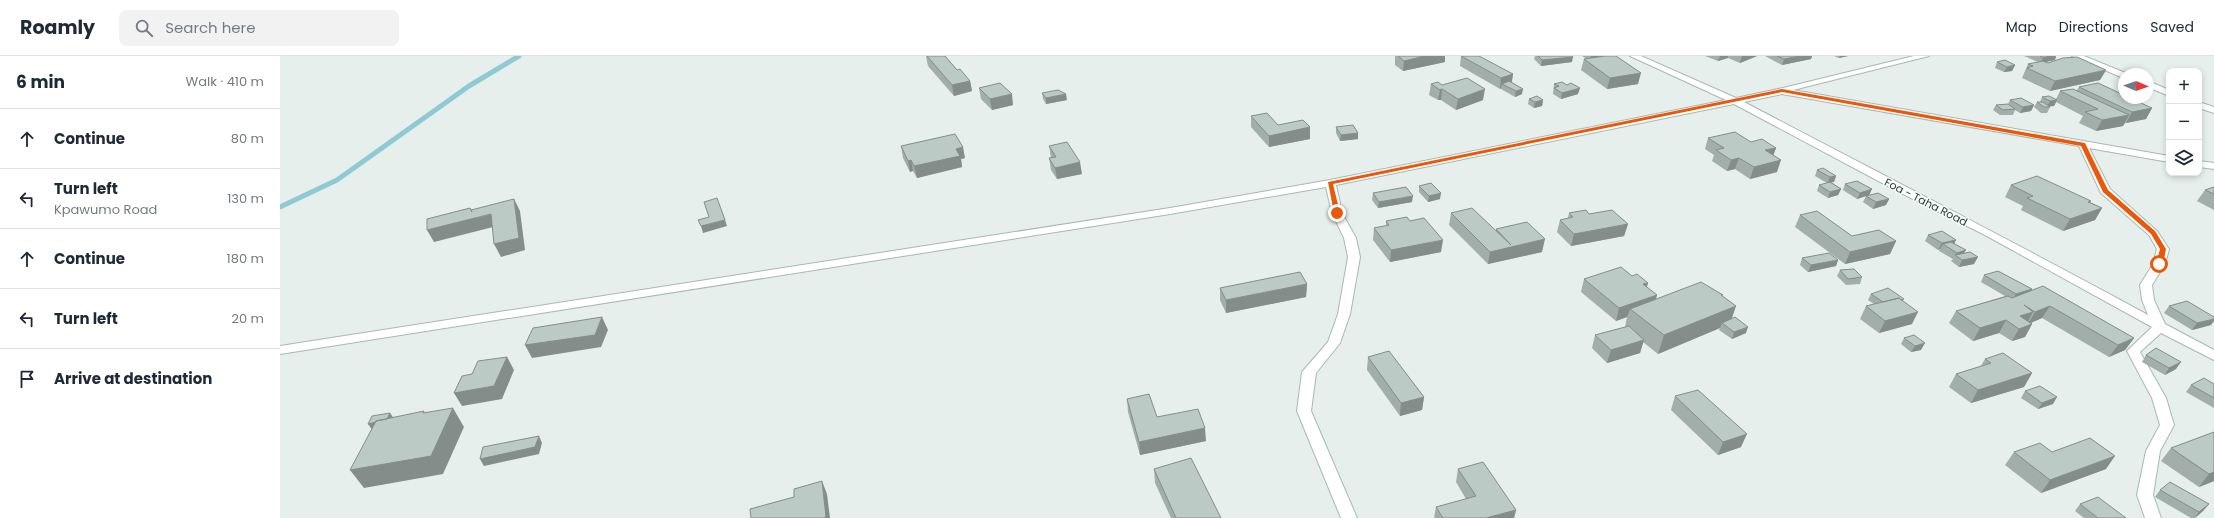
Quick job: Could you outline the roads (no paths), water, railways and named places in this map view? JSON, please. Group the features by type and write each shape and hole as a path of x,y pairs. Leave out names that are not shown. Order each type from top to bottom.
{"street":[{"name":"Foa - Taha Road","path":"1634,56 1734,100 1903,190 1989,233 2214,356"},
{"path":"280,350 1154,214 1330,183 1782,90 1925,56"},
{"path":"2076,56 2118,73"},
{"path":"2154,87 2166,92"},
{"path":"1782,90 2166,158"},
{"path":"2202,106 2214,110"},
{"path":"2083,144 2106,191 2153,233 2163,249 2159,264 2146,285 2148,300 2160,327 2133,351 2159,398 2167,425 2153,451 2145,495 2153,518"},
{"path":"2202,164 2214,166"},
{"path":"1330,183 1337,213 1350,238 1354,257 1344,314 1337,336 1334,343 1309,372 1304,411 1349,518"}],"waterway":[{"path":"280,207 337,180 469,86 519,56"}]}
